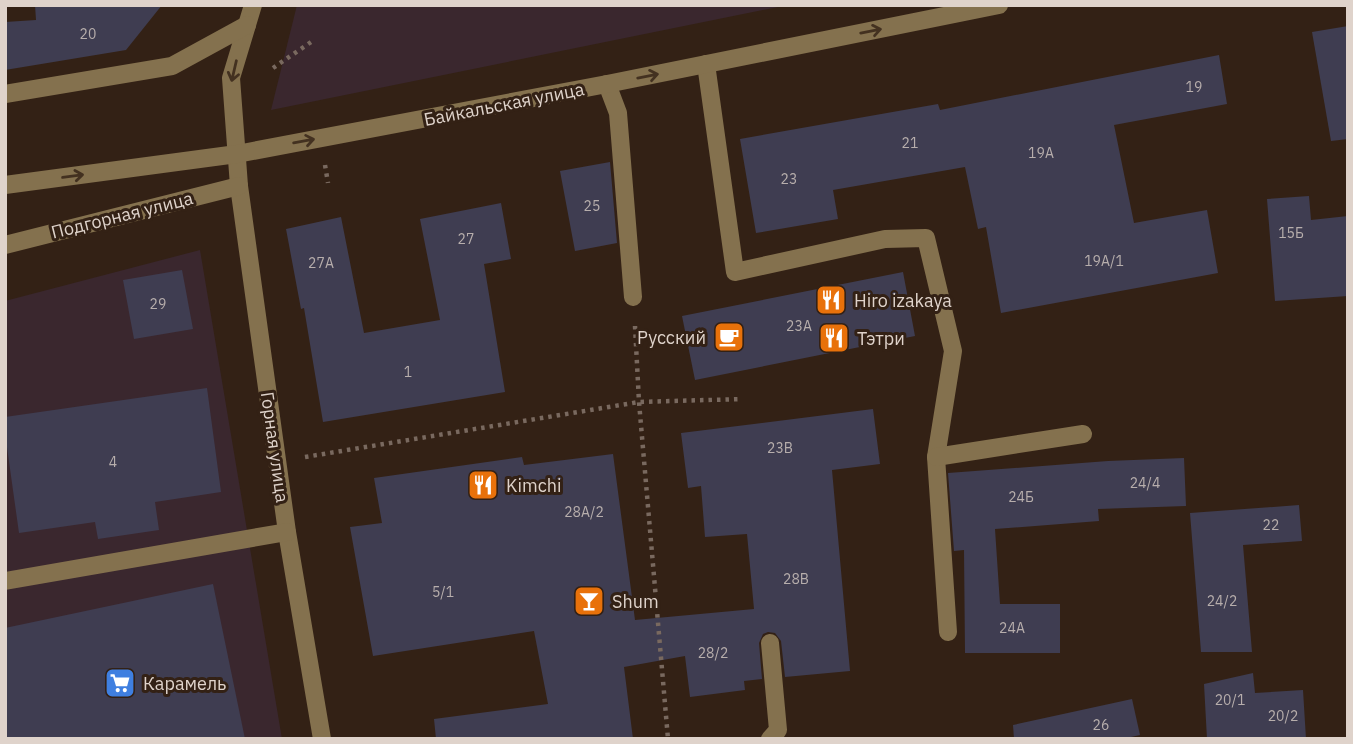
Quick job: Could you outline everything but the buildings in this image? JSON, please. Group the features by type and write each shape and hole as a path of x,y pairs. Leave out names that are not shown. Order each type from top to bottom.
{"street":[{"path":"237,154 231,78 253,5"},
{"name":"Байкальская улица","path":"5,185 237,154 607,84 999,5"},
{"path":"5,94 172,66 247,25"},
{"path":"706,64 735,272 885,239 926,238 953,351 936,457 948,632"},
{"path":"607,84 618,113 633,297"},
{"name":"Горная улица","path":"237,154 239,186 287,532 322,739"},
{"name":"Подгорная улица","path":"5,245 239,186"},
{"path":"936,457 1083,434"},
{"path":"5,581 287,532"},
{"path":"770,643 778,730 770,739"}],"path":[{"path":"273,68 311,42"},
{"path":"633,297 639,402 668,739"},
{"path":"277,461 639,402 742,399"}],"shaded area":[{"path":"297,5 788,5 271,110"},
{"path":"200,250 282,739 5,739 5,301"}],"place":[{"name":"Hiro izakaya","path":"831,300"},
{"name":"Русский","path":"729,337"},
{"name":"Тэтри","path":"834,338"},
{"name":"Kimchi","path":"483,485"},
{"name":"Shum","path":"589,601"},
{"name":"Карамель","path":"120,683"}]}
